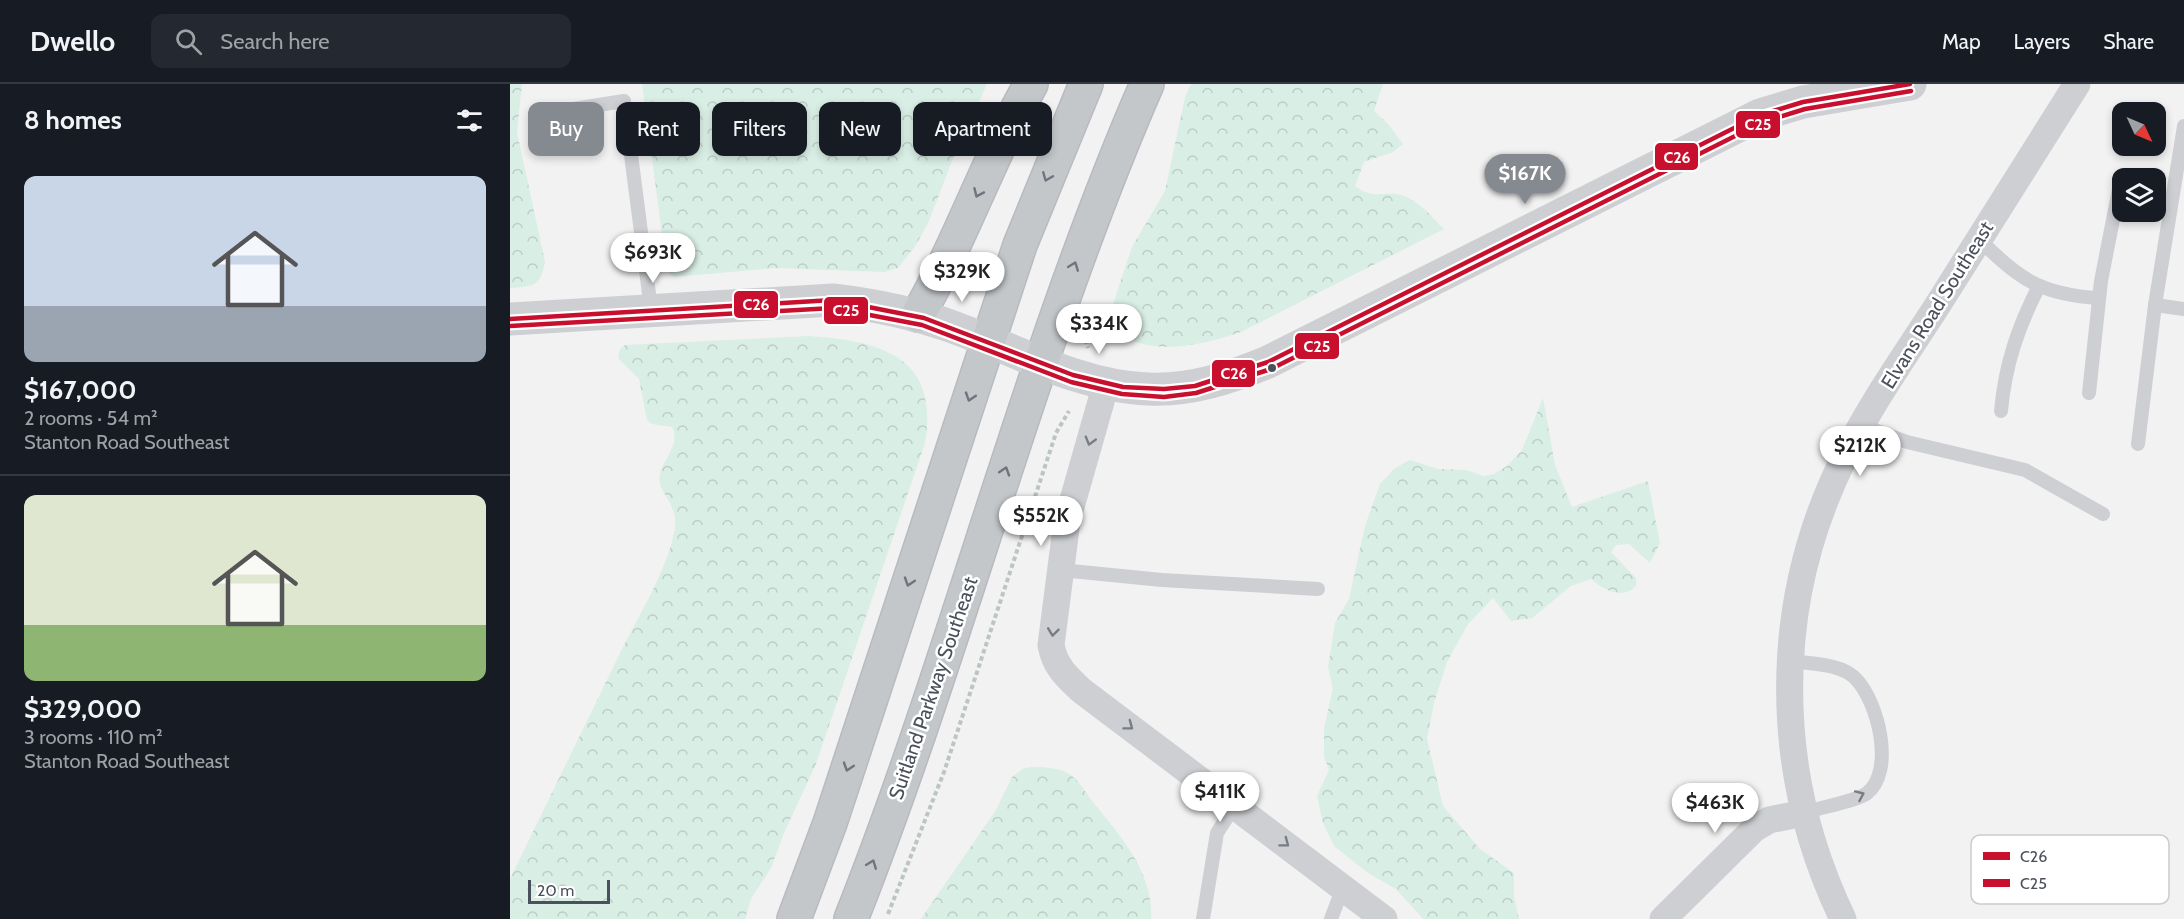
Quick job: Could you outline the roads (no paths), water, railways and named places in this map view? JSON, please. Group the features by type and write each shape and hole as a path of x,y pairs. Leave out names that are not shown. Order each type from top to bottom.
{"highway":[{"path":"918,315 938,279 1002,140 1031,84"},
{"path":"794,919 826,833 1020,245 1086,84"},
{"name":"Suitland Parkway Southeast","path":"851,919 933,691 1041,361 1107,177 1147,84"}],"street":[{"path":"510,319 834,300 875,305 918,315 1106,384 1139,389 1173,388 1209,383 1244,372 1292,351 1760,115 1810,100 1910,84"},
{"name":"Elvans Road Southeast","path":"1843,919 1822,870 1804,813 1795,776 1791,739 1790,661 1798,592 1814,531 1829,489 1861,425 2077,84"},
{"path":"1106,384 1067,521 1052,645 1060,670 1082,691 1384,919"},
{"path":"1663,919 1754,829 1769,820 1804,813"}],"lane":[{"path":"604,105 624,102 651,309"},
{"path":"2138,444 2155,305 2184,126"},
{"path":"2089,393 2099,298 2113,222"},
{"path":"1979,239 2002,262 2048,291 2073,297 2099,298"},
{"path":"2001,411 2004,381 2013,345 2039,286"},
{"path":"2155,305 2184,309"},
{"path":"1861,425 1907,442 2025,470 2103,514"},
{"path":"1061,570 1162,580 1318,589"},
{"path":"1790,661 1836,668 1855,678 1874,705 1882,742 1878,780 1866,794 1804,813"},
{"path":"1203,919 1217,833 1235,805"},
{"path":"1331,919 1343,887"}]}
